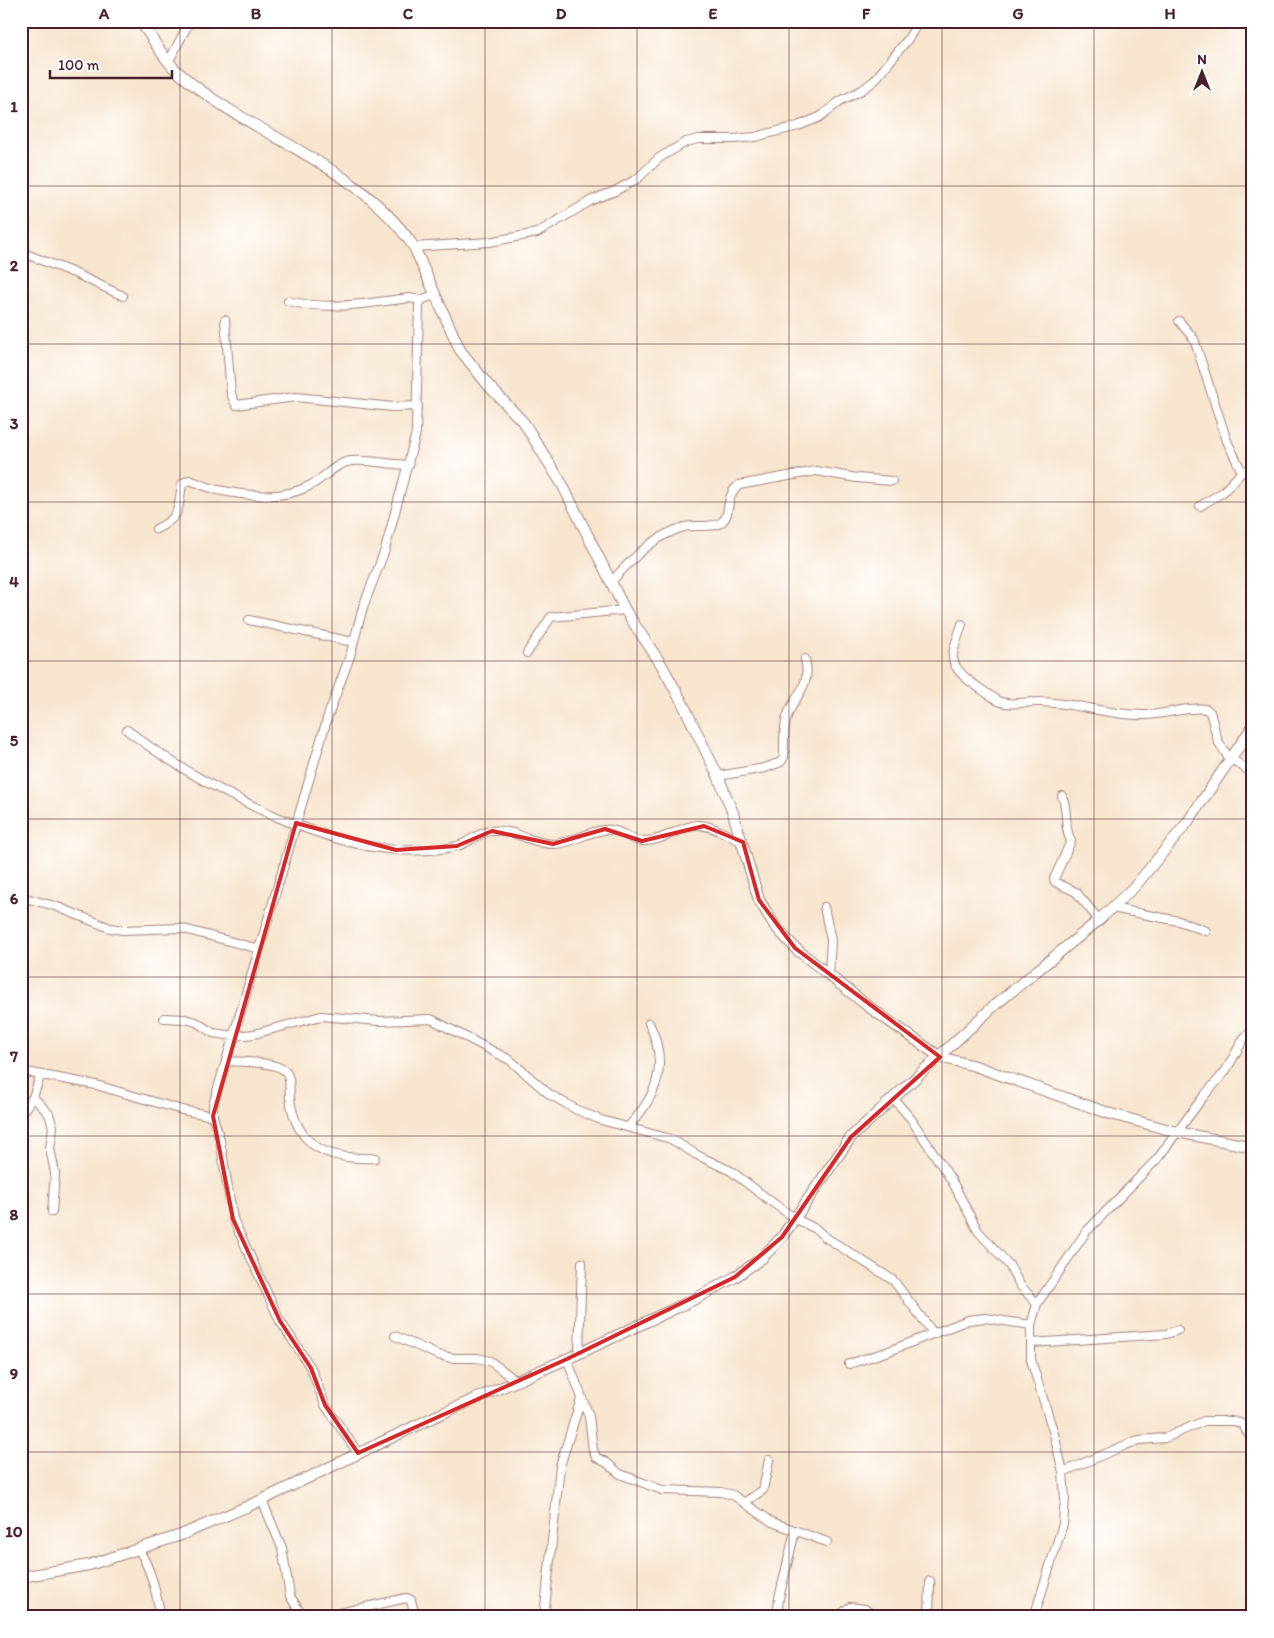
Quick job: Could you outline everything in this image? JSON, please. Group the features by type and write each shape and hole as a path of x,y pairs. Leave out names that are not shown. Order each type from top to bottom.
{"street":[{"path":"140,21 169,62 179,72 223,105 293,145 341,177 406,235 414,247 460,350 488,385 524,423 562,484 625,610 661,664 718,776 743,842 759,900 775,926 795,948 869,1007 940,1057 975,1066 1111,1114 1177,1132 1253,1147"},
{"path":"169,62 190,21"},
{"path":"414,247 489,242 537,232 592,200 615,192 637,179 659,158 686,142 699,139 755,137 798,126 820,117 840,101 862,90 874,81 908,39 919,21"},
{"path":"21,256 26,254 74,273 123,296"},
{"path":"288,301 308,306 328,307 409,298 421,300 434,295"},
{"path":"358,1453 330,1412 311,1368 280,1320 233,1219 220,1140 213,1116 213,1105 296,824 363,607 385,550 409,465 416,433 418,406 418,314 421,300"},
{"path":"225,320 231,394 236,405 296,397 393,407 418,406"},
{"path":"1180,321 1194,339 1227,441 1242,472"},
{"path":"156,529 169,523 176,515 182,484 189,480 216,490 260,496 287,493 306,488 321,480 341,463 409,465"},
{"path":"1200,506 1223,492 1242,472 1253,470"},
{"path":"611,582 639,552 651,543 685,527 721,524 725,519 732,492 739,485 816,471 857,478 892,481"},
{"path":"527,653 551,616 625,610"},
{"path":"249,620 353,642"},
{"path":"962,624 953,653 954,665 960,672 998,701 1005,704 1036,702 1070,704 1102,712 1144,716 1206,709 1210,712 1218,741 1230,760 1235,761 1253,774"},
{"path":"718,776 765,768 781,762 784,757 788,716 807,680 808,672 805,660"},
{"path":"21,1577 89,1565 181,1535 262,1500 515,1380 567,1359 695,1299 735,1277 762,1258 782,1238 850,1137 995,1005 1099,920 1136,885 1187,824 1253,726"},
{"path":"127,730 146,744 216,787 296,824 343,839 396,850 457,846 483,832 492,830 513,832 553,844 570,842 605,830 617,830 642,841 655,840 698,825 743,842"},
{"path":"1062,796 1068,812 1066,835 1071,841 1054,879 1055,882 1076,892 1099,920"},
{"path":"21,897 56,906 110,928 123,930 180,928 259,949"},
{"path":"824,907 831,940 829,974"},
{"path":"1112,908 1179,921 1206,931"},
{"path":"164,1018 185,1019 196,1022 213,1033 234,1036 254,1034 321,1016 379,1021 432,1019 510,1060 561,1102 602,1120 671,1139 697,1155 731,1171 796,1219 816,1229 825,1237 893,1280 934,1334"},
{"path":"628,1127 644,1110 657,1084 660,1057 658,1042 649,1023"},
{"path":"1034,1617 1063,1524 1066,1499 1063,1472 1031,1360 1031,1325 1037,1304 1086,1232 1158,1158 1203,1097 1225,1072 1244,1038 1253,1030"},
{"path":"226,1061 278,1066 285,1071 289,1078 293,1115 305,1139 339,1157 375,1158"},
{"path":"21,1071 40,1077 96,1085 182,1110 213,1116"},
{"path":"21,1114 34,1097 40,1077"},
{"path":"34,1097 49,1114 53,1127 50,1148 55,1173 52,1212"},
{"path":"893,1098 911,1119 943,1166 963,1199 978,1231 1009,1265 1020,1285 1037,1304"},
{"path":"579,1353 582,1263"},
{"path":"849,1364 968,1320 985,1318 1031,1325"},
{"path":"1031,1343 1166,1334 1178,1330"},
{"path":"395,1336 438,1355 490,1361 515,1380"},
{"path":"567,1359 589,1416 592,1450 596,1458 607,1463 620,1474 662,1490 721,1492 733,1495 745,1502 757,1514 795,1531 827,1542"},
{"path":"544,1617 560,1466 581,1399"},
{"path":"1063,1472 1139,1440 1165,1438 1204,1421 1234,1421 1242,1424 1253,1441"},
{"path":"745,1502 762,1490 769,1460"},
{"path":"262,1500 282,1548 290,1596 303,1617"},
{"path":"781,1617 778,1607 779,1598 795,1531"},
{"path":"139,1550 148,1564 162,1617"},
{"path":"930,1581 930,1617"},
{"path":"322,1617 406,1598 410,1600 415,1617"},
{"path":"837,1617 850,1607 865,1609 875,1617"}],"highlighted area":[{"path":"296,823 396,850 457,846 492,831 553,844 605,829 642,841 704,826 743,842 759,900 795,948 940,1057 851,1137 782,1237 735,1277 567,1359 358,1453 325,1405 311,1368 280,1321 233,1219 213,1116"}]}
